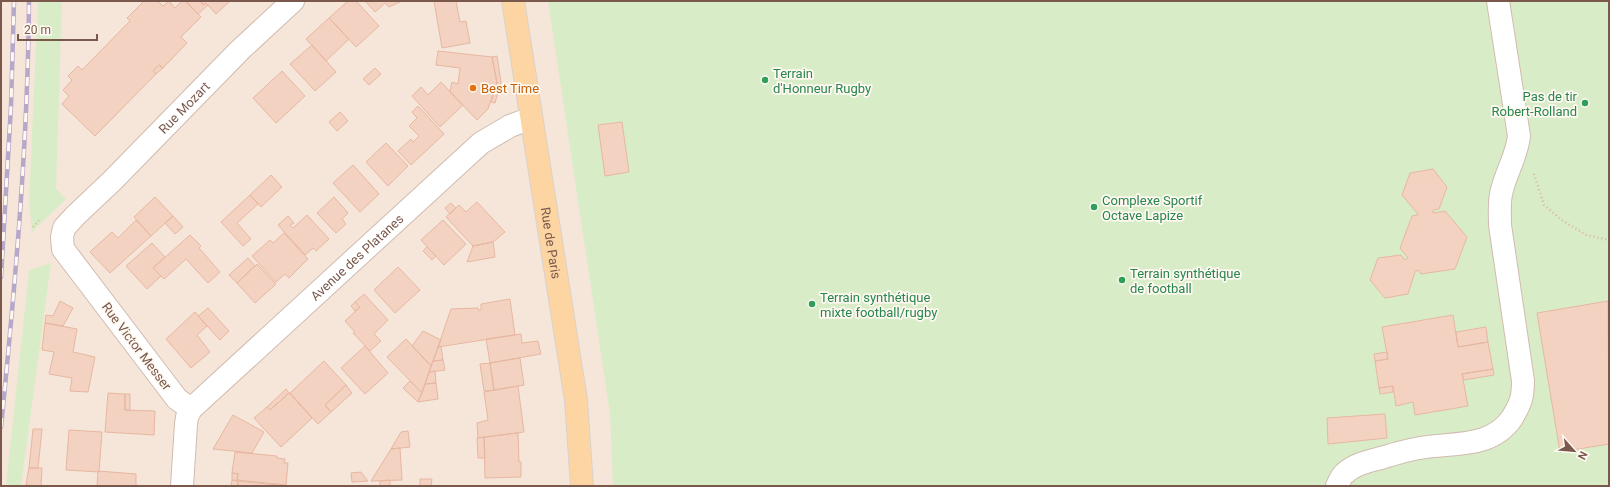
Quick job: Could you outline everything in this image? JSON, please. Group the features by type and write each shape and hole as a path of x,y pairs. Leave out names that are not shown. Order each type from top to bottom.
{"main road":[{"name":"Rue de Paris","path":"512,1 576,400 582,486"}],"street":[{"name":"Rue Mozart","path":"76,215 240,50 293,1"},
{"path":"1337,486 1344,474 1362,463 1419,448 1475,442 1489,438 1500,432 1509,422 1517,410 1523,396 1523,381 1500,225 1499,209 1501,193 1518,147 1519,136 1498,1"},
{"name":"Avenue des Platanes","path":"191,409 481,143 510,126 531,118"},
{"name":"Rue Victor Messer","path":"76,215 64,228 62,237 63,249 177,398 191,409"},
{"path":"182,486 186,424 187,417 191,409"}],"path":[{"path":"1533,171 1544,205 1563,221 1586,235 1609,240"}],"shaded area":[{"name":"Complexe Sportif Octave Lapize","path":"1,1 1609,1 1609,486 1,486"}],"green space":[{"path":"38,1 62,1 56,189 66,199 32,232 29,201"},
{"name":"Complexe Sportif Octave Lapize","path":"548,1 1609,1 1609,486 613,486 610,414"},
{"path":"51,263 21,486 6,486 29,270"}],"building":[{"path":"144,1 158,1 163,6 169,1 175,8 182,1 185,1 201,17 181,37 187,43 163,68 159,65 153,71 156,74 95,136 62,104 69,96 63,90 72,80 68,76 78,66 82,70 130,21 127,18"},
{"path":"202,1 201,2 203,5 206,3 208,5 198,14 187,2"},
{"path":"230,1 216,14 206,3 203,5 201,2"},
{"path":"348,1 356,1 379,26 356,47 329,18"},
{"path":"365,1 402,1 389,7 385,3 375,12"},
{"path":"434,1 456,1 460,22 466,21 470,43 442,48"},
{"path":"329,18 349,39 326,61 306,39"},
{"path":"312,45 336,72 315,91 290,64"},
{"name":"Best Time","path":"438,51 492,57 497,83 488,109 477,120 450,92 452,82 458,84 460,68 436,65"},
{"path":"497,56 501,82 495,103 491,102 497,83 492,57"},
{"path":"159,65 163,68 156,74 153,71"},
{"path":"375,68 381,74 369,85 363,79"},
{"path":"282,71 305,96 276,123 253,98"},
{"path":"441,82 463,105 440,127 412,96 421,87 428,95"},
{"path":"418,106 444,134 411,165 398,151 411,139 413,142 419,136 409,126 417,118 412,112"},
{"path":"340,112 348,121 337,131 329,122"},
{"path":"622,122 629,172 605,176 598,125"},
{"path":"386,143 408,166 388,186 366,162"},
{"path":"353,165 379,194 360,212 333,183"},
{"path":"1433,169 1447,187 1439,209 1433,210 1433,213 1445,211 1467,237 1455,269 1421,274 1418,270 1415,272 1408,294 1385,298 1370,280 1378,258 1401,255 1405,260 1408,258 1400,248 1412,216 1418,215 1402,195 1410,173"},
{"path":"271,175 282,187 261,207 250,195"},
{"path":"250,195 258,204 237,223 251,239 243,246 221,222"},
{"path":"155,197 173,216 151,236 134,217"},
{"path":"334,197 348,213 342,219 346,224 336,233 317,213"},
{"path":"477,202 505,232 493,242 473,246 446,217 459,205 466,212"},
{"path":"451,203 456,208 450,214 445,208"},
{"path":"307,215 329,239 316,251 313,248 305,255 278,225 288,216 294,223 290,225 293,228"},
{"path":"173,216 183,227 175,234 165,223"},
{"path":"136,220 151,236 110,273 90,252 112,232 118,238"},
{"path":"443,220 466,244 444,265 421,240"},
{"path":"284,233 308,259 289,278 285,274 276,282 252,256 270,240 273,243"},
{"path":"190,235 201,246 199,248 220,272 208,283 186,259 164,279 153,268"},
{"path":"493,242 495,257 467,262 473,246"},
{"path":"152,243 165,257 153,268 161,276 147,289 126,266"},
{"path":"427,247 436,256 432,260 423,251"},
{"path":"248,258 255,266 237,283 229,275"},
{"path":"257,264 276,284 255,303 237,283"},
{"path":"398,267 420,290 395,313 374,290"},
{"path":"364,294 388,320 374,334 381,341 370,351 353,333 355,332 345,321 360,307 355,302"},
{"path":"510,299 515,335 438,347 451,309 478,308 478,310 481,310 481,304"},
{"path":"60,301 73,308 63,326 45,323 46,315 53,316"},
{"path":"1608,301 1609,444 1560,452 1537,313"},
{"path":"355,302 360,307 355,311 351,306"},
{"path":"208,308 229,331 220,340 198,316"},
{"path":"195,312 207,326 197,335 210,352 191,368 166,339"},
{"path":"1453,315 1458,347 1488,342 1493,369 1462,374 1468,406 1415,415 1413,402 1396,406 1393,386 1379,388 1375,361 1388,359 1382,327"},
{"path":"45,323 77,329 73,352 95,357 88,392 70,391 72,378 49,374 54,352 42,350"},
{"path":"1486,327 1488,342 1458,347 1456,332"},
{"path":"423,331 441,340 431,366 412,346"},
{"path":"521,334 522,343 538,341 541,354 490,363 486,339"},
{"path":"406,339 431,366 422,393 387,357"},
{"path":"365,346 388,373 365,394 341,368"},
{"path":"438,347 441,347 443,360 433,361"},
{"path":"1387,352 1388,359 1375,361 1374,354"},
{"path":"520,358 524,385 494,390 490,363"},
{"path":"443,360 445,370 429,372 433,361"},
{"path":"324,361 346,385 325,405 331,412 318,424 290,393"},
{"path":"490,363 494,390 484,391 480,364"},
{"path":"1493,369 1494,375 1464,380 1462,374"},
{"path":"435,371 436,383 425,384 429,372"},
{"path":"410,381 422,393 418,402 403,388"},
{"path":"436,383 438,399 418,402 425,384"},
{"path":"346,385 352,393 331,412 325,405"},
{"path":"518,386 524,432 478,438 477,423 488,420 484,392"},
{"path":"1393,386 1393,392 1380,394 1379,388"},
{"path":"286,389 289,393 270,410 267,407"},
{"path":"108,393 125,394 125,410 155,411 154,435 105,432"},
{"path":"289,393 312,418 281,447 254,418 267,407 270,410"},
{"path":"125,394 130,394 130,410 125,410"},
{"path":"1385,414 1387,438 1328,444 1327,418"},
{"path":"233,415 264,432 252,453 213,449"},
{"path":"33,429 42,429 38,468 29,468"},
{"path":"69,430 102,432 99,472 66,470"},
{"path":"408,431 410,447 391,449 401,432"},
{"path":"518,433 521,477 485,478 484,437"},
{"path":"484,437 485,458 478,458 477,438"},
{"path":"400,448 402,480 371,481 391,449"},
{"path":"235,452 277,456 277,458 285,459 284,463 288,463 286,485 237,480 238,474 232,473"},
{"path":"29,468 42,468 41,486 26,485"},
{"path":"98,471 136,474 136,486 97,486"},
{"path":"361,472 368,481 352,482 351,473"},
{"path":"232,473 238,474 238,481 232,480"},
{"path":"420,479 432,479 431,486 420,486"},
{"path":"232,480 238,481 238,486 231,486"},
{"path":"390,480 390,486 380,486 380,481"},
{"path":"238,481 246,482 289,486 238,486"}],"railway":[{"path":"1,277 11,106 14,1"},
{"path":"1,427 20,214 26,108 29,1"}],"place":[{"name":"Terrain d'Honneur Rugby","path":"765,80"},
{"name":"Best Time","path":"473,88"},
{"name":"Pas de tir Robert-Rolland","path":"1585,103"},
{"name":"Complexe Sportif Octave Lapize","path":"1094,207"},
{"name":"Terrain synthétique de football","path":"1122,280"},
{"name":"Terrain synthétique mixte football/rugby","path":"812,304"}]}
